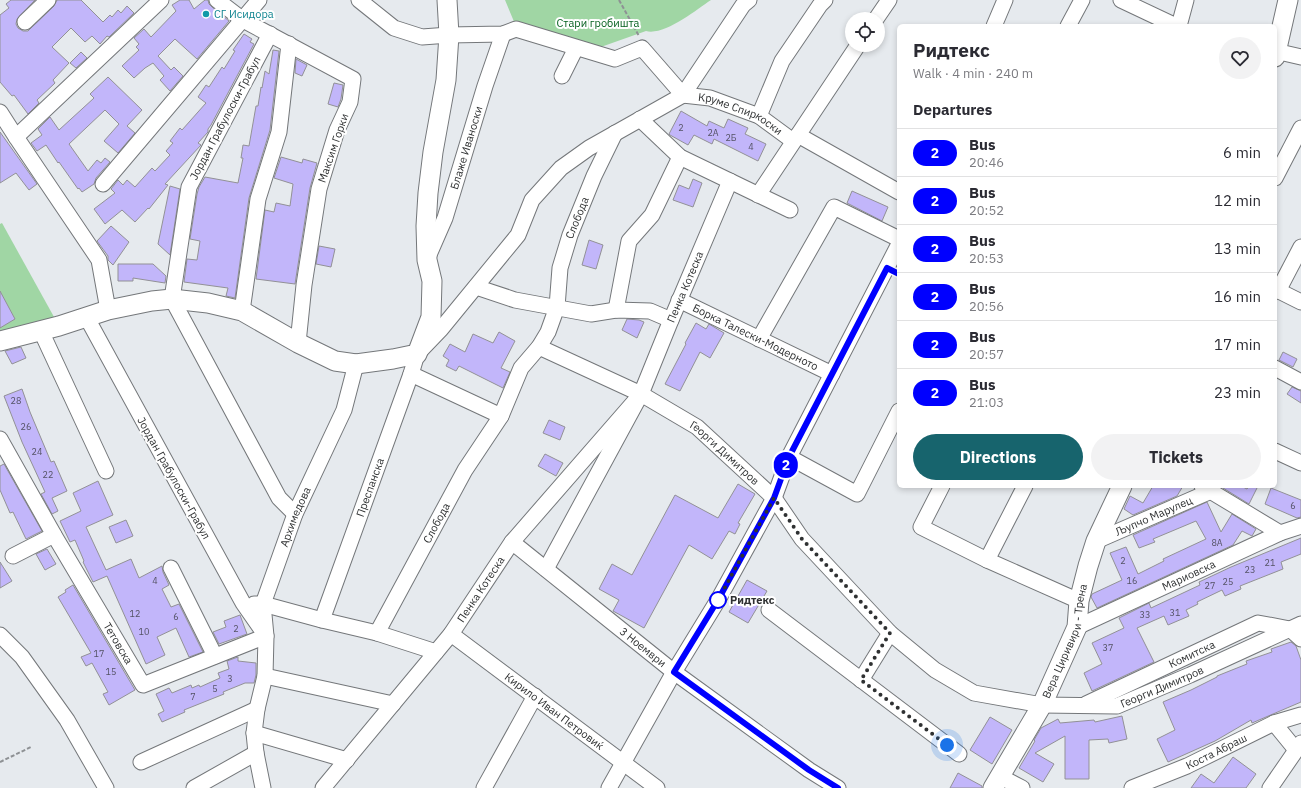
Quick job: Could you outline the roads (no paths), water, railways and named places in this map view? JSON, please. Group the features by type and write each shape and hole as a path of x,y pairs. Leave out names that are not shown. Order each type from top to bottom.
{"street":[{"path":"25,22 48,0"},
{"path":"16,137 161,0"},
{"name":"Максим Горки","path":"217,0 243,20 353,79 350,102 337,130 319,189 304,285 298,343"},
{"path":"103,184 259,0"},
{"path":"359,0 394,28 422,37 503,34 516,29 615,59 642,48 683,95"},
{"path":"417,354 431,316 432,281 427,260 426,226 433,152 446,80 449,35 447,0"},
{"path":"0,341 87,318 108,310 152,301 172,299 208,303 242,310 298,343 335,361 356,364 417,354 442,329 518,235 532,200 561,168 589,148 683,95 743,5 749,0"},
{"path":"759,116 782,61 820,5 825,0"},
{"path":"881,12 889,0"},
{"path":"995,24 1005,0"},
{"path":"1069,24 1082,0"},
{"path":"1121,0 1174,24"},
{"path":"1179,24 1186,0"},
{"path":"1277,45 1288,0"},
{"name":"Јордан Грабулоски-Грабул","path":"172,299 189,186 270,34"},
{"name":"Блаже Иваноски","path":"427,260 445,218 485,86 503,34"},
{"path":"242,310 258,199 279,132 289,44"},
{"path":"562,76 576,48"},
{"path":"758,195 853,52"},
{"path":"1277,53 1301,57"},
{"name":"Круме Спиркоски","path":"683,95 710,98 759,116 796,138 897,191"},
{"path":"0,112 99,260 108,310"},
{"path":"640,118 680,157 790,210"},
{"path":"1277,174 1301,128"},
{"name":"Слобода","path":"377,633 465,470 501,416 521,368 539,347 548,332 557,307 560,268 570,235 594,176 615,133"},
{"path":"616,310 629,241 652,215 680,157"},
{"name":"Пенка Котеска","path":"546,570 641,394 730,181"},
{"path":"758,339 834,208 897,238"},
{"path":"1277,288 1301,247"},
{"path":"609,788 674,672 718,600 774,498 789,457 832,374 893,271 897,253"},
{"path":"476,286 516,300 591,314 616,310 650,311 671,320"},
{"path":"1277,290 1301,302"},
{"path":"172,299 279,498 295,514"},
{"name":"Борка Талески-Модерното","path":"679,300 832,374"},
{"name":"Јордан Грабулоски-Грабул","path":"87,318 243,603 266,636"},
{"path":"41,331 106,471"},
{"path":"539,347 641,394"},
{"name":"Преспанска","path":"322,620 417,354"},
{"name":"Архимедова","path":"262,788 254,733 257,709 265,676 266,636 263,604 295,514 344,410 356,364"},
{"path":"1277,369 1301,382"},
{"path":"411,374 501,416"},
{"name":"Пенка Котеска","path":"323,788 451,634 512,542 641,394"},
{"name":"Георги Димитров","path":"641,394 696,427 774,498 802,539 890,633 935,670 974,693 1042,705 1117,706 1297,630"},
{"path":"789,457 857,494 897,415"},
{"name":"Тетовска","path":"0,439 54,535 143,685 266,636"},
{"path":"1277,451 1301,463"},
{"path":"941,488 921,527 987,560 1079,601"},
{"path":"987,560 1024,488"},
{"name":"Вера Циривири - Трена","path":"996,782 1042,705 1077,627 1079,601 1088,566 1096,541 1121,488"},
{"name":"Љупчо Марулец","path":"1096,541 1206,489 1280,534"},
{"name":"Мариовска","path":"1077,627 1280,534 1301,526"},
{"path":"13,556 54,535"},
{"name":"3 Ноември","path":"512,542 674,672 809,770 838,788"},
{"path":"171,568 215,656"},
{"path":"243,603 263,604 377,633 436,652"},
{"path":"769,610 959,754"},
{"path":"861,680 890,633"},
{"name":"Кирило Иван Петровиќ","path":"451,634 658,788"},
{"path":"0,635 22,657 67,720 106,788"},
{"path":"265,676 393,704"},
{"path":"484,788 535,696"},
{"path":"141,762 257,709"},
{"name":"Коста Абраш","path":"1132,788 1187,766 1274,723 1301,715"},
{"path":"1270,788 1299,747 1274,723"},
{"path":"254,733 347,760"},
{"path":"194,788 256,753"},
{"path":"996,782 1022,788"}],"place":[{"name":"СГ Исидора","path":"206,14"},
{"name":"Ридтекс","path":"718,600"}],"park label":[{"name":"Стари гробишта","path":"598,23"}]}
